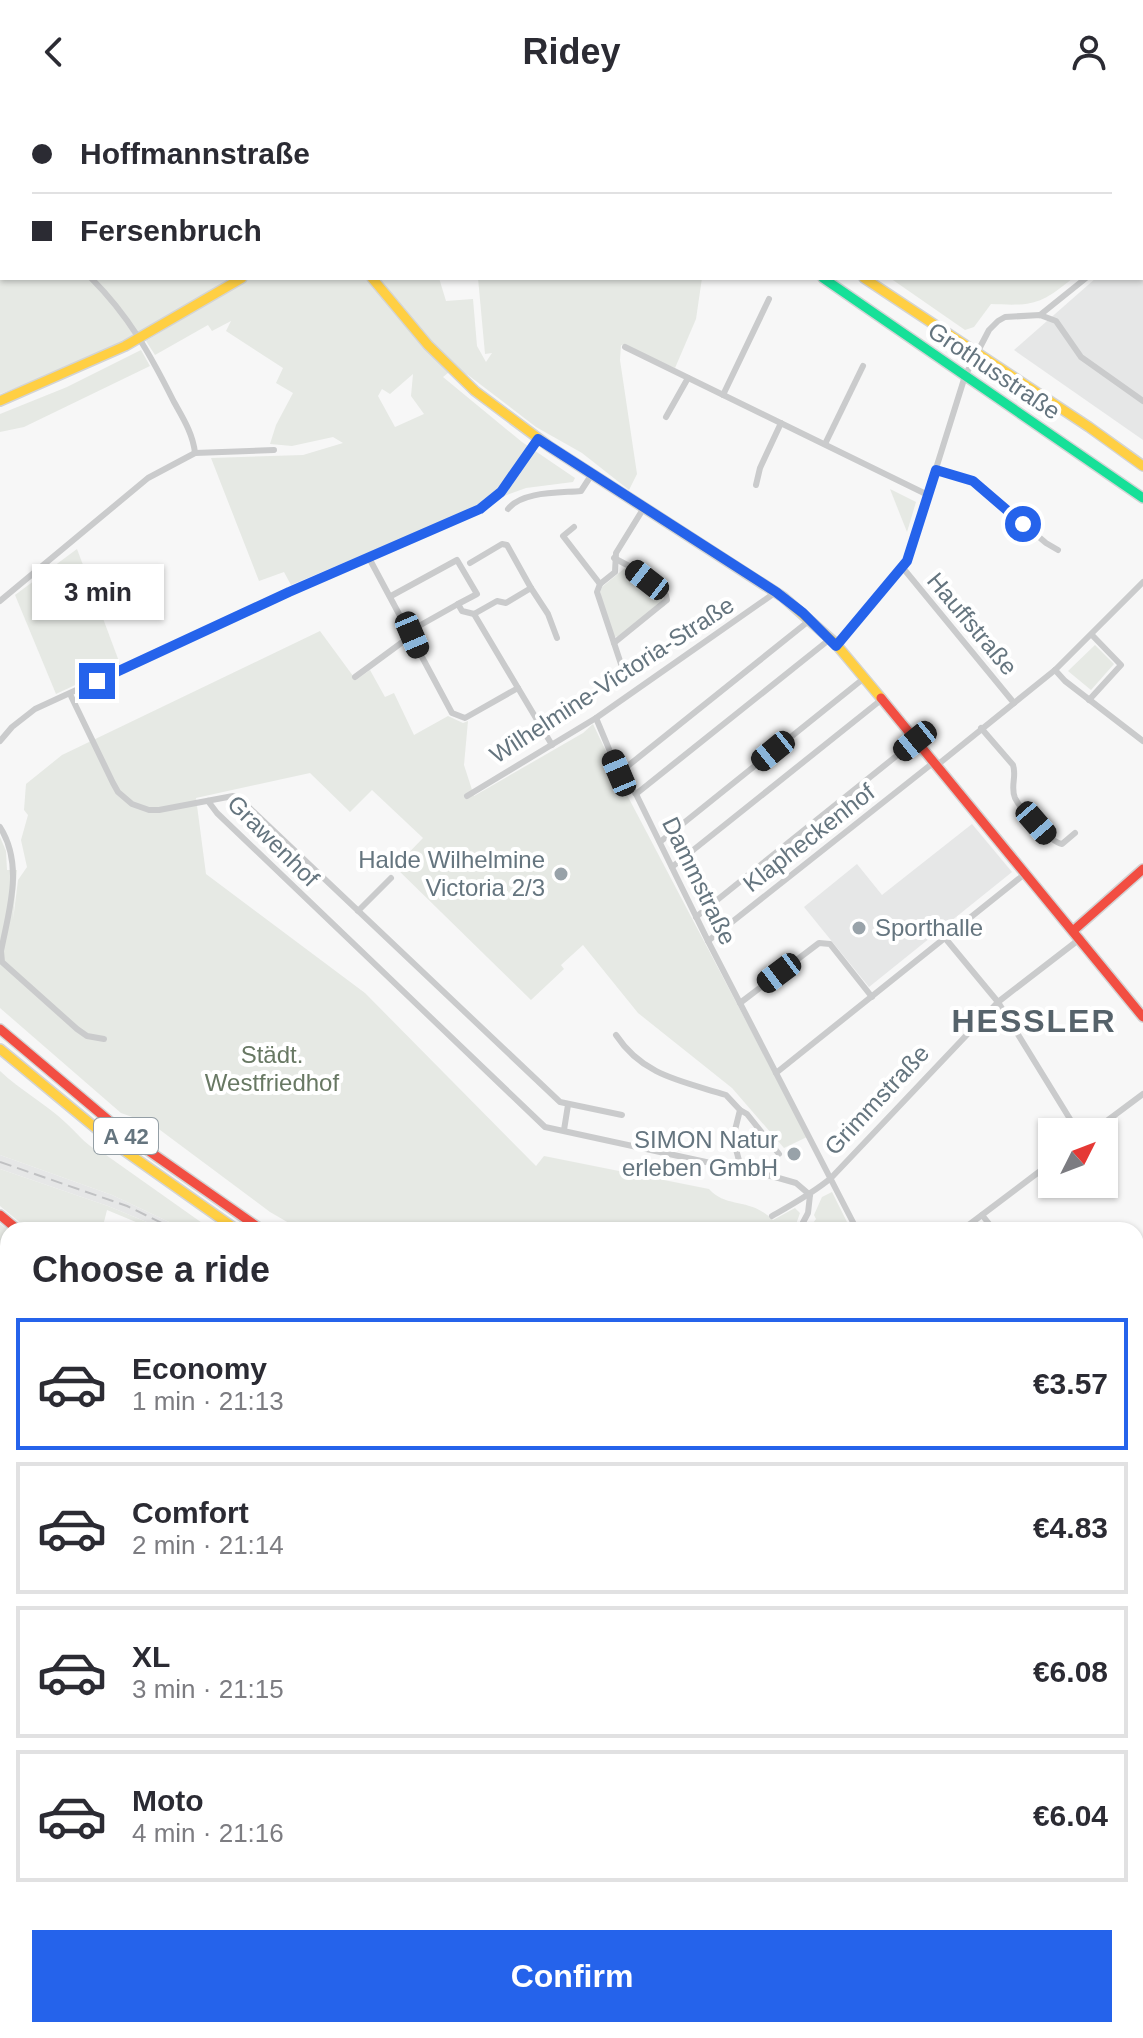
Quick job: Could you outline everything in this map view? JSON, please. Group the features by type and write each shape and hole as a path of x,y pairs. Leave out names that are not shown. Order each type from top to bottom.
{"main road":[{"path":"0,401 141,339 239,280"},
{"path":"375,280 419,336 456,374 538,439 776,592 833,642 1078,934 1143,1017"},
{"name":"Grothusstraße","path":"826,280 1143,498"},
{"name":"Grothusstraße","path":"867,280 1143,466"},
{"name":"Grimmstraße","path":"1078,934 1143,869"},
{"name":"A 42","path":"0,1029 109,1123 250,1222"},
{"name":"A 42","path":"0,1049 101,1134 224,1222"}],"street":[{"path":"93,280 119,306 141,339 190,434 195,453"},
{"path":"1040,315 1084,280"},
{"path":"723,395 769,299"},
{"path":"636,794 833,642 903,568 965,376 989,330 998,321 1005,317 1040,315 1061,326 1081,357 1143,401"},
{"path":"625,347 928,495"},
{"path":"825,444 863,366"},
{"path":"666,417 688,378"},
{"path":"756,485 760,468 781,423"},
{"path":"0,741 35,709 487,505 501,492 538,439"},
{"path":"0,601 148,478 195,453 274,450"},
{"path":"936,470 973,481 1058,550"},
{"path":"508,509 524,498 581,491 592,474"},
{"path":"600,584 615,572 614,558 645,506"},
{"name":"Wilhelmine-Victoria-Straße","path":"574,527 563,536 600,584 597,592 621,664"},
{"path":"470,563 502,544 507,545 548,614 557,638"},
{"path":"369,558 411,633 426,669 457,717 465,718 518,688"},
{"name":"Wilhelmine-Victoria-Straße","path":"614,558 666,595 667,600 614,643"},
{"path":"355,677 411,633 477,594 457,560 391,596"},
{"name":"Hauffstraße","path":"903,568 1014,703"},
{"name":"Klapheckenhof","path":"708,941 1055,670 1143,582"},
{"path":"458,604 462,611 474,614 497,601 506,603 531,588"},
{"name":"Wilhelmine-Victoria-Straße","path":"467,796 596,718 776,592"},
{"path":"474,614 552,745"},
{"path":"619,773 810,620"},
{"path":"1089,700 1121,665 1092,635"},
{"path":"1055,670 1143,741"},
{"path":"660,842 863,679"},
{"path":"70,694 113,783 126,800 149,810 208,801"},
{"path":"672,867 881,700"},
{"name":"Dammstraße","path":"596,718 619,773 636,794 853,1222"},
{"path":"981,728 1013,765 1016,799 1052,841 1062,844 1075,833"},
{"name":"Klapheckenhof","path":"696,917 915,741"},
{"name":"Grawenhof","path":"622,1115 560,1102 239,798 233,796 208,801 545,1127 741,1168 796,1183 810,1195"},
{"path":"0,827 9,844 13,870 2,962 77,1029 87,1036 104,1039"},
{"path":"776,1073 1026,873"},
{"path":"358,911 391,878"},
{"name":"Grimmstraße","path":"772,1216 810,1195 831,1178 998,1002 1078,934"},
{"path":"945,938 998,1002 1069,1118"},
{"path":"740,1003 819,943 830,944 872,997"},
{"path":"616,1035 626,1050 654,1073 726,1095 747,1114 779,1154"},
{"path":"1111,1118 1143,1094"},
{"path":"564,1130 568,1105"},
{"path":"740,1110 733,1138 741,1168"},
{"path":"973,1222 1038,1173"},
{"path":"803,1222 808,1213 810,1195"},
{"path":"982,1215 988,1222"}],"shaded area":[{"path":"1094,280 1143,280 1143,440 1014,350"},
{"path":"972,824 1012,872 869,987 804,907 857,864 882,895"},
{"path":"0,1155 112,1195 169,1222 147,1222 0,1169"}],"green space":[{"path":"0,280 230,280 180,315 121,345 0,394"},
{"path":"247,280 440,280 446,301 473,299 477,346 486,362 492,353 485,354 478,280 702,280 696,319 675,368 621,345 620,360 637,474 629,490 582,453 536,427 468,375 454,368 443,377 522,442 575,478 573,482 526,488 493,500 291,585 284,572 259,581 211,458 303,455 343,443 333,437 292,446 270,444 293,393 276,383 283,368 226,331 231,321 212,331 208,325 155,355 146,341","holes":["413,374 411,396 424,414 395,427 378,396 382,389 390,394"]},
{"path":"893,280 1070,280 1035,302 991,304 974,327 965,330"},
{"path":"141,350 150,366 24,427 0,432 0,414 67,387"},
{"path":"890,489 916,502 907,532"},
{"path":"77,549 120,664 56,694 15,595"},
{"path":"625,568 664,596 665,600 620,636 614,637 600,593 602,587"},
{"name":"Städt. Westfriedhof","path":"320,631 356,680 370,670 385,697 394,693 414,735 448,716 463,723 468,721 464,765 474,796 583,733 593,724 626,793 807,1137 784,1148 732,1088 638,1013 583,945 561,965 564,969 531,1000 395,867 423,838 372,790 350,812 310,773 196,798 206,874 365,993 536,1166 544,1156 709,1189 723,1199 756,1208 773,1220 795,1208 800,1213 797,1222 287,1222 270,1212 152,1124 121,1113 0,1008 0,837 6,851 7,870 17,870 13,920 18,880 27,867 21,840 28,815 24,810 26,784 62,755"},
{"path":"1095,645 1114,664 1091,690 1068,671"},
{"path":"0,1071 58,1116 89,1145 201,1222 169,1222 112,1195 0,1155"},
{"path":"0,1169 147,1222 136,1222 107,1210 104,1222 19,1222 0,1206"},
{"path":"832,1192 847,1222 814,1222 822,1197"}],"railway":[{"path":"0,1162 127,1206 160,1222"}],"traffic: fast":[{"path":"826,280 1143,498"}],"traffic: slow":[{"path":"0,401 125,346 239,280"},
{"path":"374,280 428,345 475,391 550,447 783,597 835,643 881,698"},
{"path":"867,280 1143,466"},
{"path":"0,1049 115,1144 226,1222"}],"traffic: jam":[{"path":"881,698 1143,1017"},
{"path":"1074,930 1143,869"},
{"path":"0,1029 126,1135 251,1222"},
{"path":"0,1215 8,1222"}],"place":[{"name":"Halde Wilhelmine Victoria 2/3","path":"561,874"},
{"name":"Sporthalle","path":"859,928"},
{"name":"SIMON Natur erleben GmbH","path":"794,1154"}],"district":[{"name":"HESSLER","path":"1034,1021"}],"route":[{"path":"97,681 289,592 480,509 501,492 538,439 776,592 803,613 836,646 907,561 936,470 973,481 1023,524"}]}
